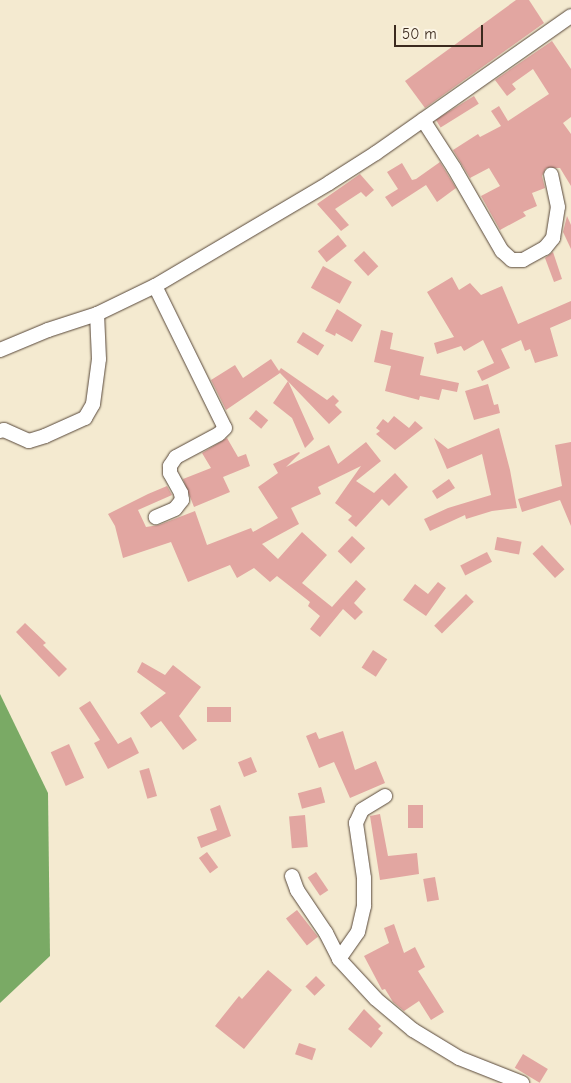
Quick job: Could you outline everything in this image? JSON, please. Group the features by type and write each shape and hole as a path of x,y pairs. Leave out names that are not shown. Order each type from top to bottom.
{"street":[{"path":"0,350 48,330 97,314 155,286 329,183 423,120 571,16"},
{"path":"423,120 454,168 502,251 512,260 523,260 545,248 553,238 558,207 551,175"},
{"path":"155,286 224,428 219,434 176,458 170,466 170,474 181,493 182,500 175,509 156,517"},
{"path":"0,431 4,430 29,441 85,418 91,411 99,359 97,314"},
{"path":"339,958 358,932 364,906 364,878 356,823 362,810 386,796"},
{"path":"292,876 297,890 326,934 339,958 376,999 413,1030 459,1058 522,1083"}],"green space":[{"path":"0,694 48,793 50,956 0,1003"}],"building":[{"path":"516,0 529,0 544,23 425,108 405,81"},
{"path":"552,41 571,69 571,117 563,123 571,134 571,186 560,168 546,168 542,176 545,188 532,193 537,206 523,212 526,216 500,230 481,196 500,186 489,168 470,178 453,150 478,134 480,137 501,126 491,111 499,106 508,121 549,94 533,69 512,84 516,89 507,96 495,80"},
{"path":"474,96 479,104 441,127 436,120"},
{"path":"440,162 456,188 437,202 426,185 392,207 385,197 398,189 387,172 402,163 412,180"},
{"path":"360,174 374,190 366,197 361,192 335,209 349,225 341,231 317,204"},
{"path":"567,216 571,225 571,249 563,232"},
{"path":"338,235 347,246 327,262 318,251"},
{"path":"364,251 378,266 368,276 354,261"},
{"path":"553,252 562,279 554,282 545,258"},
{"path":"323,266 352,282 340,304 311,288"},
{"path":"452,277 459,290 470,283 481,295 502,286 518,324 571,301 571,319 550,328 558,356 535,363 530,349 525,351 521,340 501,349 510,368 482,381 477,371 494,363 483,340 464,351 461,346 437,354 434,343 454,337 427,292"},
{"path":"337,309 362,325 352,342 336,333 335,336 325,331"},
{"path":"381,330 393,333 390,349 424,357 420,375 459,383 457,392 442,389 439,400 420,396 419,400 385,391 391,366 374,362"},
{"path":"303,332 324,345 318,355 297,342"},
{"path":"271,359 279,371 281,368 327,400 333,395 339,401 335,405 342,412 329,424 280,373 226,410 211,380 235,365 243,378"},
{"path":"288,381 314,439 305,448 292,418 273,403"},
{"path":"488,384 494,405 498,404 500,413 474,420 465,391"},
{"path":"256,410 268,420 261,429 249,418"},
{"path":"394,416 409,428 415,421 423,428 395,450 376,434 380,431 376,428 383,419 388,423"},
{"path":"499,428 510,470 517,508 492,511 466,519 465,515 430,531 424,519 448,508 491,495 482,454 447,469 434,438 448,449"},
{"path":"227,438 238,457 246,454 250,466 223,477 230,492 194,507 183,479 211,468 202,453"},
{"path":"366,442 381,461 356,481 374,493 395,473 408,487 389,506 382,499 356,527 348,520 352,516 335,503 361,466 318,487 321,494 291,508 299,524 262,544 278,559 302,532 327,555 302,583 332,607 356,580 366,589 354,603 363,612 355,620 343,609 320,637 310,629 320,616 308,606 310,602 277,576 270,582 254,568 237,578 230,565 188,582 171,542 123,558 115,526 108,514 148,494 167,486 172,495 138,510 146,527 159,525 195,511 207,545 251,528 253,532 278,518 258,487 278,473 273,464 299,452 286,467 329,445 338,464"},
{"path":"571,442 571,526 560,500 522,512 518,499 562,486 555,445"},
{"path":"449,479 455,488 437,499 432,491"},
{"path":"352,536 365,548 351,564 338,551"},
{"path":"497,537 522,542 519,555 495,550"},
{"path":"542,545 565,569 555,578 532,554"},
{"path":"487,552 492,562 465,575 460,566"},
{"path":"438,582 446,588 426,616 403,600 415,584 428,594"},
{"path":"466,594 474,602 442,634 434,626"},
{"path":"25,623 46,643 43,645 67,669 59,677 16,632"},
{"path":"373,650 387,659 376,677 362,668"},
{"path":"142,662 165,675 173,665 201,687 179,716 197,740 183,750 161,721 151,728 140,713 166,693 137,672"},
{"path":"90,701 118,744 131,737 139,753 108,769 94,743 100,740 79,708"},
{"path":"207,707 231,707 231,722 207,722"},
{"path":"343,731 355,770 376,761 385,783 350,798 334,762 319,768 306,736 316,732 319,739"},
{"path":"69,744 84,778 66,786 51,752"},
{"path":"251,757 257,772 244,777 238,762"},
{"path":"149,768 157,796 147,799 139,771"},
{"path":"321,787 325,802 302,809 298,793"},
{"path":"220,805 231,836 201,848 197,837 217,830 210,809"},
{"path":"408,805 423,805 423,828 408,828"},
{"path":"380,814 388,856 417,853 419,874 380,880 370,816"},
{"path":"305,815 308,847 292,848 289,816"},
{"path":"207,852 218,867 210,873 199,858"},
{"path":"316,872 328,890 320,896 308,878"},
{"path":"435,877 439,900 427,902 423,879"},
{"path":"297,910 318,937 307,945 286,919"},
{"path":"394,924 404,953 415,947 425,967 418,971 444,1012 431,1020 419,1001 404,1011 393,1002 385,989 382,990 364,956 389,943 384,928"},
{"path":"268,970 292,990 244,1049 215,1026 239,996 242,999"},
{"path":"316,976 325,985 315,996 305,987"},
{"path":"364,1009 381,1026 378,1029 383,1033 371,1048 348,1029"},
{"path":"299,1043 316,1049 312,1060 295,1054"},
{"path":"523,1054 548,1069 540,1083 515,1068"}]}
